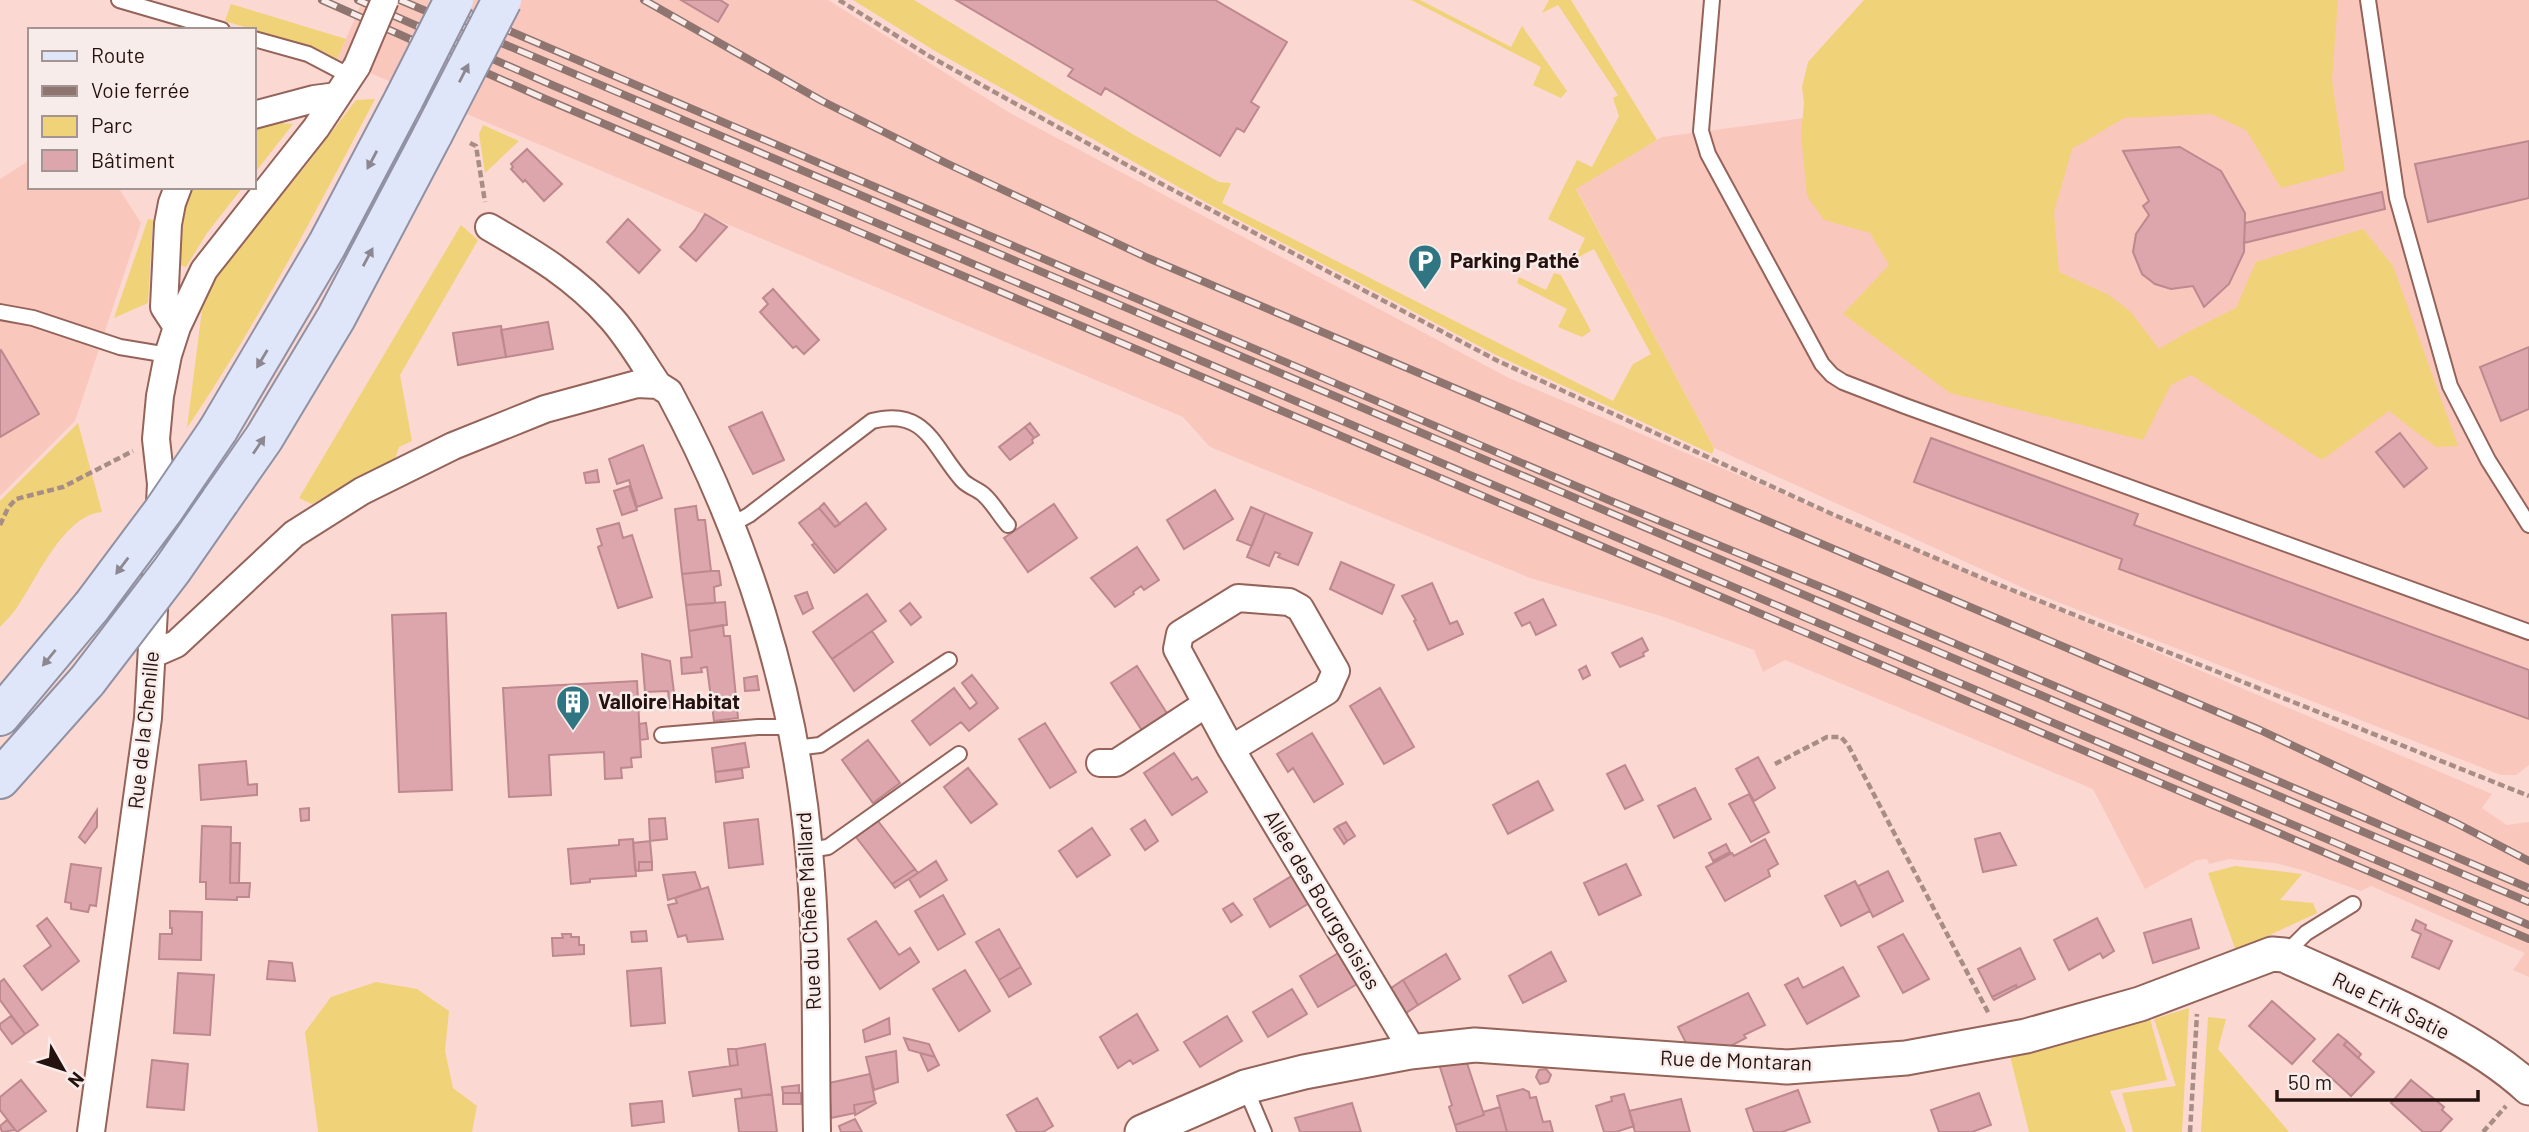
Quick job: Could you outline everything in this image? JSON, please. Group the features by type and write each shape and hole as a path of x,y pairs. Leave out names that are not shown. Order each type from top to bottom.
{"main road":[{"path":"0,716 92,606 163,511 218,430 320,257 454,0"},
{"path":"0,779 87,681 172,570 264,438 336,318 502,0"}],"street":[{"name":"Rue de la Chenille","path":"91,1132 148,718 161,484 156,439 160,396 168,355 177,327 204,270 316,128 348,79 385,0"},
{"path":"256,114 314,99 348,79"},
{"path":"177,189 168,224 164,307 177,327"},
{"name":"Rue du Chêne Maillard","path":"489,227 574,281 612,319 658,385 669,391 731,525 753,583 775,659 793,738 809,850 817,1132"},
{"path":"153,654 176,645 294,534 362,491 453,446 545,409 637,384 658,385"},
{"name":"Allée des Bourgeoisies","path":"1231,749 1327,691 1336,671 1300,608 1289,602 1238,598 1180,634 1177,649 1231,749 1408,1043 1410,1052"},
{"path":"1100,763 1116,763 1206,704"},
{"name":"Rue de Montaran","path":"1142,1132 1245,1087 1304,1072 1410,1052 1475,1045 1787,1067 1906,1058 2026,1036 2140,1004 2272,954 2284,955"},
{"name":"Rue Erik Satie","path":"2284,955 2417,1016 2491,1058 2529,1088"}],"lane":[{"path":"119,0 215,28"},
{"path":"1712,0 1701,131 1703,139 1708,154 1822,365 1832,375 1905,406 2529,632"},
{"path":"2368,0 2397,198 2450,386 2487,460 2529,525"},
{"path":"256,40 308,54 348,79"},
{"path":"0,312 33,318 120,347 168,355"},
{"path":"731,525 749,515 872,421 890,416 907,419 918,425 933,439 964,482 985,496 1008,525"},
{"path":"662,735 758,727 820,745 949,660"},
{"path":"809,850 828,847 959,754"},
{"path":"2284,955 2306,933 2353,904"},
{"path":"1245,1087 1264,1132"}],"path":[{"path":"839,0 929,56 1156,181 1498,361 1832,514 1987,580 2529,796"},
{"path":"470,143 477,146 489,227"},
{"path":"0,525 16,499 63,487 156,439"},
{"path":"1775,764 1827,737 1841,737 1849,745 1995,1025 2000,1041"},
{"path":"2190,1132 2198,1000 2194,985"}],"shaded area":[{"path":"363,0 828,0 1010,113 1509,378 2492,794 2482,808 2507,825 2529,822 2529,977 2513,970 2525,953 2371,886 2361,891 2275,863 2229,859 2209,864 2207,859 2197,860 2145,889 2093,789 1785,660 1763,672 1754,650 1661,616 1530,578 1210,447 1183,417 337,59"},
{"path":"1969,0 2529,0 2529,765 2516,775 2501,775 2032,592 1714,448 1576,188 1662,137 1879,108"},
{"path":"28,161 28,189 119,189 141,223 75,421 0,496 0,179"}],"green space":[{"path":"853,0 914,0 1134,135 1219,182 1231,183 1222,203 1613,401 1633,364 1651,354 1594,249 1575,259 1585,238 1548,219 1577,160 1592,167 1619,116 1613,98 1618,95 1558,5 1542,13 1549,0 1571,0 1657,140 1576,189 1714,448 1712,454 1496,355 1218,209 935,51"},
{"path":"1411,0 1420,0 1511,47 1522,26 1567,91 1561,98 1533,85 1541,67"},
{"path":"1864,0 2338,0 2332,80 2345,171 2281,188 2246,130 2211,114 2124,118 2072,149 2054,212 2059,272 2107,294 2130,311 2159,349 2236,308 2256,262 2363,229 2393,266 2458,446 2436,447 2389,411 2322,460 2191,375 2171,385 2143,440 1950,393 1843,314 1889,265 1870,233 1824,220 1807,196 1801,135 1804,103 1802,87 1808,62"},
{"path":"231,4 346,39 337,59 322,51 256,31 256,28 225,21"},
{"path":"375,99 262,307 187,428 202,310 214,282 243,241 356,100"},
{"path":"281,123 293,124 256,171 256,128"},
{"path":"483,125 519,141 485,173 479,134"},
{"path":"188,189 241,189 207,233 186,267 179,265 177,227"},
{"path":"148,219 153,220 148,303 114,318"},
{"path":"461,225 478,240 400,375 412,441 399,447 395,459 312,504 299,498"},
{"path":"1554,273 1561,275 1591,331 1582,337 1558,327 1567,309 1517,283 1519,277 1546,290"},
{"path":"78,423 102,512 88,516 64,536 16,609 0,627 0,501"},
{"path":"2235,866 2302,874 2280,900 2313,903 2317,913 2236,951 2208,873"},
{"path":"376,982 417,989 449,1011 445,1051 453,1088 477,1106 472,1132 318,1132 305,1032 331,997"},
{"path":"2189,1008 2182,1132 2133,1132 2122,1093 2176,1086 2154,1019"},
{"path":"2208,1017 2226,1019 2218,1049 2289,1132 2201,1132"},
{"path":"2150,1019 2167,1080 2110,1091 2126,1132 2029,1132 2010,1056"}],"building":[{"path":"681,0 720,0 728,5 718,22"},
{"path":"956,0 1215,0 1287,42 1251,102 1259,107 1244,132 1237,128 1220,156 1105,88 1101,95 1068,76 1073,69"},
{"path":"2529,141 2529,198 2428,222 2415,164"},
{"path":"2180,147 2221,171 2245,213 2244,252 2229,284 2204,307 2193,286 2171,289 2155,284 2142,274 2133,252 2136,234 2149,215 2143,206 2149,201 2123,151"},
{"path":"527,149 562,184 544,201 511,169 511,164"},
{"path":"2382,192 2385,209 2244,243 2245,223"},
{"path":"705,214 727,227 696,261 680,247"},
{"path":"628,219 660,250 639,273 607,242"},
{"path":"773,289 819,340 804,354 796,346 793,348 760,312 768,304 763,298"},
{"path":"548,322 553,349 506,357 501,330"},
{"path":"501,326 506,357 458,365 453,333"},
{"path":"2529,347 2529,409 2501,421 2480,367"},
{"path":"0,351 39,414 0,437"},
{"path":"762,412 784,460 753,474 729,427"},
{"path":"1030,423 1039,435 1034,438 1025,427"},
{"path":"1025,427 1034,438 1033,443 1010,460 999,447"},
{"path":"2400,433 2427,468 2404,487 2376,452"},
{"path":"1931,438 2138,514 2134,525 2529,670 2529,719 2119,569 2122,559 1914,482"},
{"path":"643,445 662,498 637,507 629,480 617,484 609,459"},
{"path":"597,470 599,482 586,483 584,473"},
{"path":"629,486 637,510 622,515 614,491"},
{"path":"1215,490 1233,519 1184,549 1167,520"},
{"path":"824,503 840,524 835,527 819,508"},
{"path":"866,503 886,529 837,571 799,523 819,508 835,527"},
{"path":"1054,504 1077,538 1028,572 1004,538"},
{"path":"696,506 698,520 705,520 711,571 682,574 675,509"},
{"path":"1251,507 1265,513 1252,546 1237,540"},
{"path":"1265,513 1312,533 1298,565 1278,557 1280,554 1275,552 1269,566 1247,557"},
{"path":"619,523 623,538 632,535 652,597 618,608 598,547 602,545 597,529"},
{"path":"815,543 837,571 834,573 812,545"},
{"path":"1137,547 1159,580 1144,590 1141,586 1115,607 1091,578"},
{"path":"1341,562 1394,585 1382,614 1330,589"},
{"path":"719,571 721,585 714,587 715,603 686,605 682,574"},
{"path":"1432,583 1450,624 1457,621 1463,634 1428,650 1414,621 1416,620 1402,596"},
{"path":"807,592 813,608 803,614 795,596"},
{"path":"867,594 886,621 832,659 813,632"},
{"path":"1543,599 1556,625 1536,635 1530,622 1522,626 1515,613"},
{"path":"725,602 727,625 689,631 686,605"},
{"path":"910,603 921,617 911,625 900,611"},
{"path":"446,613 452,790 399,792 392,615"},
{"path":"723,625 724,636 730,636 738,718 714,721 707,667 701,668 702,672 682,674 681,658 692,657 689,631"},
{"path":"872,631 893,662 854,691 832,659"},
{"path":"1642,638 1648,650 1643,653 1644,656 1620,667 1612,653"},
{"path":"642,654 670,661 676,708 670,708 668,691 645,692"},
{"path":"1137,666 1168,715 1143,732 1111,683"},
{"path":"1586,666 1590,675 1583,679 1579,670"},
{"path":"972,675 998,708 969,731 961,722 930,745 912,721 954,688 970,709 977,703 962,683"},
{"path":"757,676 759,690 745,691 744,678"},
{"name":"Valloire Habitat","path":"637,681 641,757 631,758 632,767 621,768 622,778 605,779 604,752 549,755 551,795 509,797 503,688"},
{"path":"1380,688 1414,747 1384,764 1350,706"},
{"path":"646,723 648,739 640,740 639,724"},
{"path":"1045,723 1076,772 1050,788 1019,739"},
{"path":"1312,733 1343,784 1314,802 1293,768 1288,772 1277,754"},
{"path":"868,740 900,783 873,803 842,760"},
{"path":"745,743 749,767 715,772 712,748"},
{"path":"1174,753 1192,780 1197,777 1207,792 1172,815 1144,773"},
{"path":"1758,757 1775,788 1754,801 1736,769"},
{"path":"246,761 248,785 257,784 257,795 201,800 199,765"},
{"path":"1625,765 1643,800 1625,809 1607,774"},
{"path":"968,768 997,804 971,823 944,787"},
{"path":"742,769 743,778 716,782 715,772"},
{"path":"1538,781 1553,810 1508,834 1493,805"},
{"path":"1695,788 1711,819 1674,838 1658,806"},
{"path":"1749,794 1769,832 1751,842 1729,804"},
{"path":"309,808 309,820 301,821 300,809"},
{"path":"97,810 97,827 85,843 79,837"},
{"path":"665,818 667,839 650,841 649,819"},
{"path":"758,819 763,864 729,868 724,823"},
{"path":"1145,820 1158,841 1145,850 1131,829"},
{"path":"878,821 915,869 892,884 856,837"},
{"path":"1346,822 1355,836 1347,841 1338,826"},
{"path":"202,826 231,827 230,883 250,883 249,897 237,897 237,900 206,899 206,882 200,882"},
{"path":"1338,826 1347,841 1344,844 1334,829"},
{"path":"1092,828 1110,855 1077,877 1059,851"},
{"path":"2000,833 2016,865 1983,872 1975,839"},
{"path":"633,839 636,876 590,879 590,882 571,884 568,849 619,845 619,840"},
{"path":"1765,839 1778,864 1768,870 1770,876 1725,901 1706,867"},
{"path":"650,841 652,862 639,862 639,871 635,870 633,843"},
{"path":"231,843 240,843 239,883 230,883"},
{"path":"1726,844 1730,852 1713,861 1709,853"},
{"path":"936,861 947,880 920,897 909,879"},
{"path":"639,862 652,862 652,870 639,871"},
{"path":"71,864 101,868 96,906 90,905 88,912 71,909 71,903 65,902"},
{"path":"1626,864 1641,895 1599,915 1584,883"},
{"path":"915,869 918,873 895,888 892,884"},
{"path":"1888,871 1903,901 1873,917 1858,886"},
{"path":"695,872 701,889 668,900 663,875"},
{"path":"1295,874 1311,902 1270,927 1254,899"},
{"path":"1855,881 1870,911 1841,926 1825,896"},
{"path":"708,887 723,939 688,942 686,935 678,937 668,905 677,903 675,898"},
{"path":"943,895 965,934 938,950 915,911"},
{"path":"1233,903 1242,915 1231,922 1223,909"},
{"path":"170,911 202,912 201,960 159,959 160,934 172,934"},
{"path":"47,918 79,961 42,990 24,966 51,946 37,926"},
{"path":"2097,918 2114,951 2103,958 2100,953 2069,970 2054,940"},
{"path":"2191,919 2199,948 2153,963 2144,933"},
{"path":"2416,920 2426,925 2425,929 2452,941 2439,969 2412,957 2421,934 2412,930"},
{"path":"876,921 899,955 910,948 919,962 880,989 848,939"},
{"path":"999,929 1021,967 999,980 976,942"},
{"path":"646,931 647,941 632,942 631,932"},
{"path":"562,934 579,937 579,945 584,945 584,954 553,956 552,938 563,938"},
{"path":"1903,934 1929,979 1903,993 1878,947"},
{"path":"2020,948 2035,979 1992,997 1978,969"},
{"path":"1340,952 1359,983 1318,1007 1300,976"},
{"path":"1551,952 1566,981 1523,1003 1509,976"},
{"path":"1446,954 1460,979 1418,1005 1403,980"},
{"path":"269,961 292,963 295,981 267,979"},
{"path":"1021,967 1031,984 1009,997 999,980"},
{"path":"1843,967 1859,996 1807,1024 1785,985 1798,978 1803,988"},
{"path":"661,968 665,1023 631,1026 627,971"},
{"path":"965,970 990,1011 959,1031 933,989"},
{"path":"178,973 214,975 210,1035 174,1033"},
{"path":"4,979 38,1025 25,1034 0,1000 0,982"},
{"path":"1403,980 1418,1005 1406,1013 1391,988"},
{"path":"2016,985 2017,988 1994,1000 1992,997"},
{"path":"1292,989 1307,1014 1268,1037 1253,1012"},
{"path":"1748,993 1765,1025 1744,1035 1746,1038 1725,1049 1697,1048 1694,1044 1688,1047 1678,1027"},
{"path":"2272,1001 2315,1039 2292,1064 2249,1026"},
{"path":"1137,1014 1158,1050 1133,1064 1130,1060 1118,1068 1100,1037"},
{"path":"11,1016 25,1034 12,1044 0,1028 0,1024"},
{"path":"1227,1016 1242,1041 1200,1067 1184,1042"},
{"path":"889,1018 890,1034 865,1042 863,1030"},
{"path":"2338,1034 2347,1041 2344,1045 2374,1072 2351,1096 2313,1061"},
{"path":"904,1038 929,1044 935,1057 909,1050"},
{"path":"2347,1041 2361,1054 2358,1058 2344,1045"},
{"path":"765,1044 772,1094 742,1098 741,1089 693,1096 689,1072 738,1065 736,1049"},
{"path":"728,1049 736,1049 738,1065 730,1066"},
{"path":"896,1051 898,1082 874,1090 866,1057"},
{"path":"920,1053 935,1057 939,1065 928,1071"},
{"path":"152,1060 188,1064 184,1110 147,1107"},
{"path":"1467,1063 1484,1115 1455,1125 1449,1107 1452,1105 1439,1064"},
{"path":"1546,1069 1551,1075 1548,1082 1540,1084 1536,1077 1539,1070"},
{"path":"870,1074 875,1101 854,1105 855,1113 831,1118 829,1083"},
{"path":"21,1080 46,1111 17,1132 0,1110 0,1097"},
{"path":"2411,1080 2444,1107 2442,1110 2452,1119 2440,1132 2423,1132 2391,1103"},
{"path":"799,1085 799,1093 783,1093 782,1087"},
{"path":"1523,1089 1529,1092 1530,1098 1536,1097 1543,1122 1550,1121 1553,1132 1507,1132 1497,1096"},
{"path":"1798,1090 1810,1122 1782,1132 1754,1132 1746,1109"},
{"path":"783,1093 801,1093 801,1104 783,1104"},
{"path":"1979,1093 1991,1125 1972,1132 1939,1132 1931,1110"},
{"path":"772,1094 777,1132 739,1132 735,1099"},
{"path":"1624,1094 1634,1126 1616,1132 1604,1132 1596,1106 1612,1101 1611,1097"},
{"path":"1037,1098 1053,1126 1043,1132 1017,1132 1007,1115"},
{"path":"1681,1099 1690,1132 1635,1132 1629,1111"},
{"path":"662,1101 664,1122 632,1126 630,1104"},
{"path":"876,1103 855,1115 854,1105"},
{"path":"1352,1103 1361,1132 1300,1132 1295,1118"},
{"path":"1500,1107 1507,1132 1457,1132 1455,1125"},
{"path":"855,1119 862,1132 841,1132 839,1126"},
{"path":"7,1120 15,1130 2,1132 0,1126"}],"railway":[{"path":"322,0 543,98 2529,939"},
{"path":"358,0 552,85 2529,925"},
{"path":"400,0 2529,902"},
{"path":"437,0 1611,501 1843,596 2529,888"},
{"path":"644,0 822,101 1148,258 2260,730 2456,823 2529,861"}],"place":[{"name":"Parking Pathé","path":"1425,291"},
{"name":"Valloire Habitat","path":"573,732"}]}
